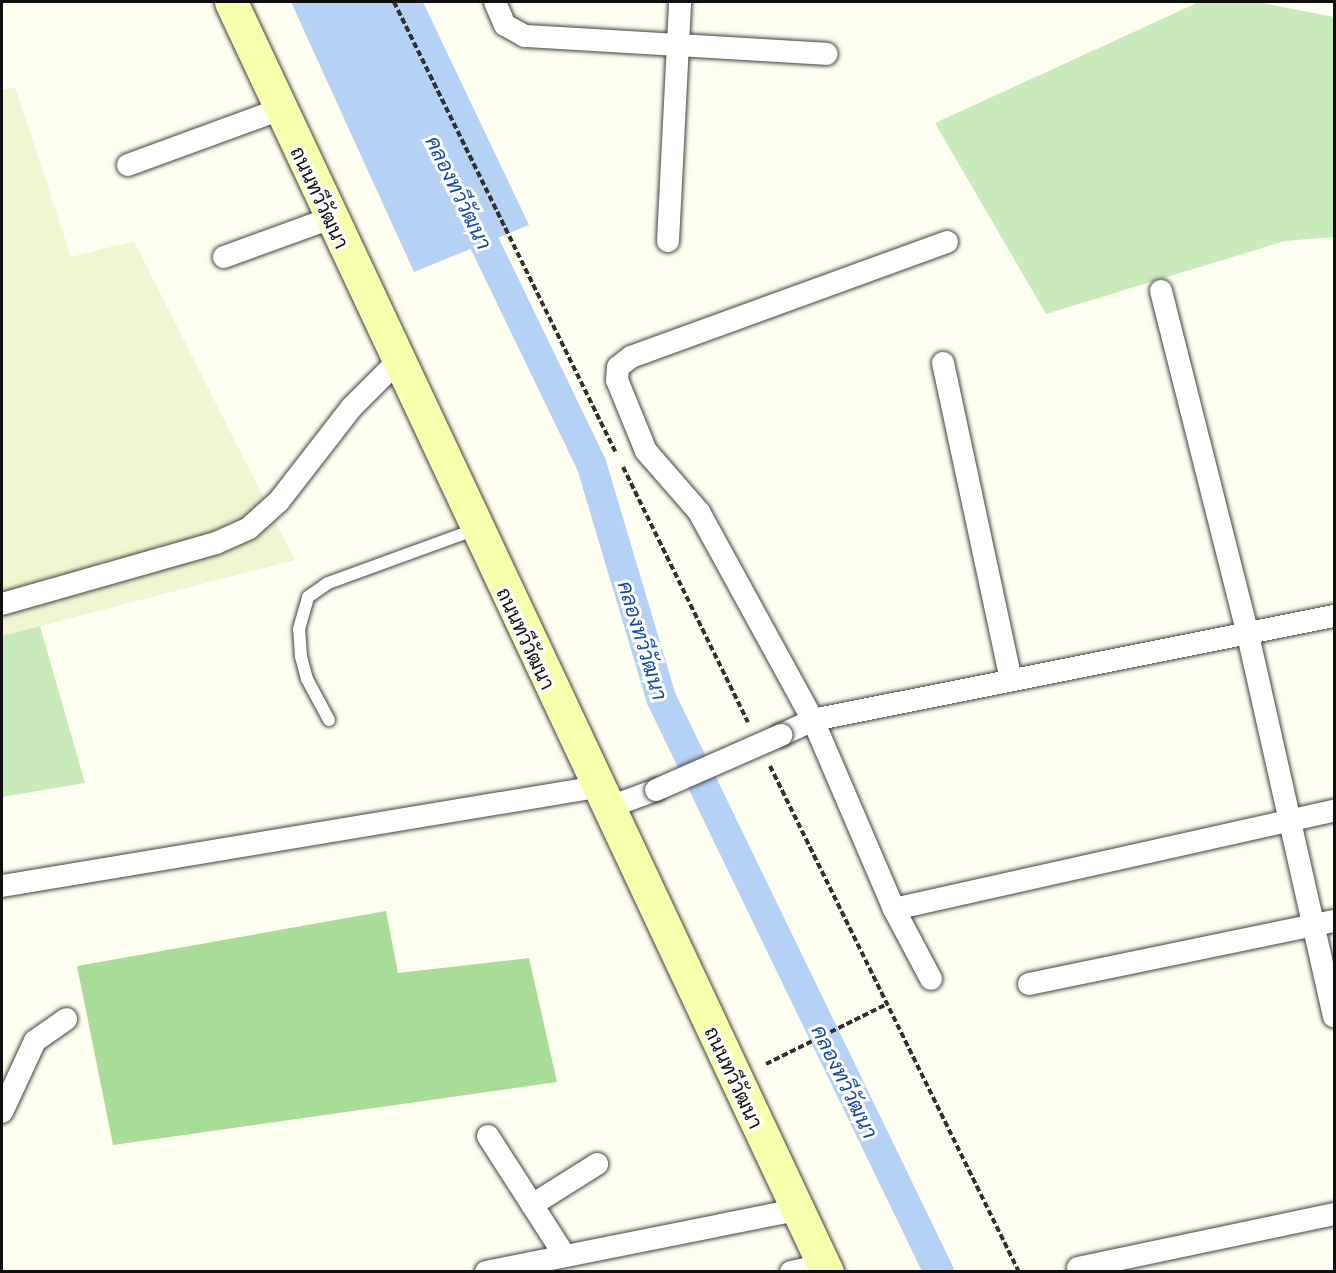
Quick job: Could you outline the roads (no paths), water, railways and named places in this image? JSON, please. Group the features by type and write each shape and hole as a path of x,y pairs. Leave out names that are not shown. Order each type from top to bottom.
{"main road":[{"name":"ถนนทวีวัฒนา","path":"231,2 397,362 825,1268"}],"street":[{"path":"495,2 505,26 525,36 677,47 825,54"},
{"path":"668,241 680,2"},
{"path":"128,165 281,109"},
{"path":"224,257 331,218"},
{"path":"931,979 894,909 813,720 699,512 646,451 617,380 618,367 653,349 947,242"},
{"path":"1161,291 1248,635 1312,926 1335,1016"},
{"path":"2,604 216,543 249,528 279,501 352,407 397,362"},
{"path":"943,363 1011,680"},
{"path":"2,886 656,790 813,720 1335,616"},
{"path":"894,909 1335,811"},
{"path":"1029,984 1335,921"},
{"path":"2,1112 35,1041 66,1019"},
{"path":"488,1137 565,1256"},
{"path":"532,1205 597,1164"},
{"path":"486,1272 798,1210"},
{"path":"1078,1268 1335,1214"},
{"path":"791,1272 825,1268"}],"lane":[{"path":"329,720 307,679 301,656 298,630 308,597 328,583 476,529"}],"water":[{"path":"291,2 423,2 529,225 414,272"}],"waterway":[{"name":"คลองทวีวัฒนา","path":"467,207 591,463 661,698 939,1272"}]}
